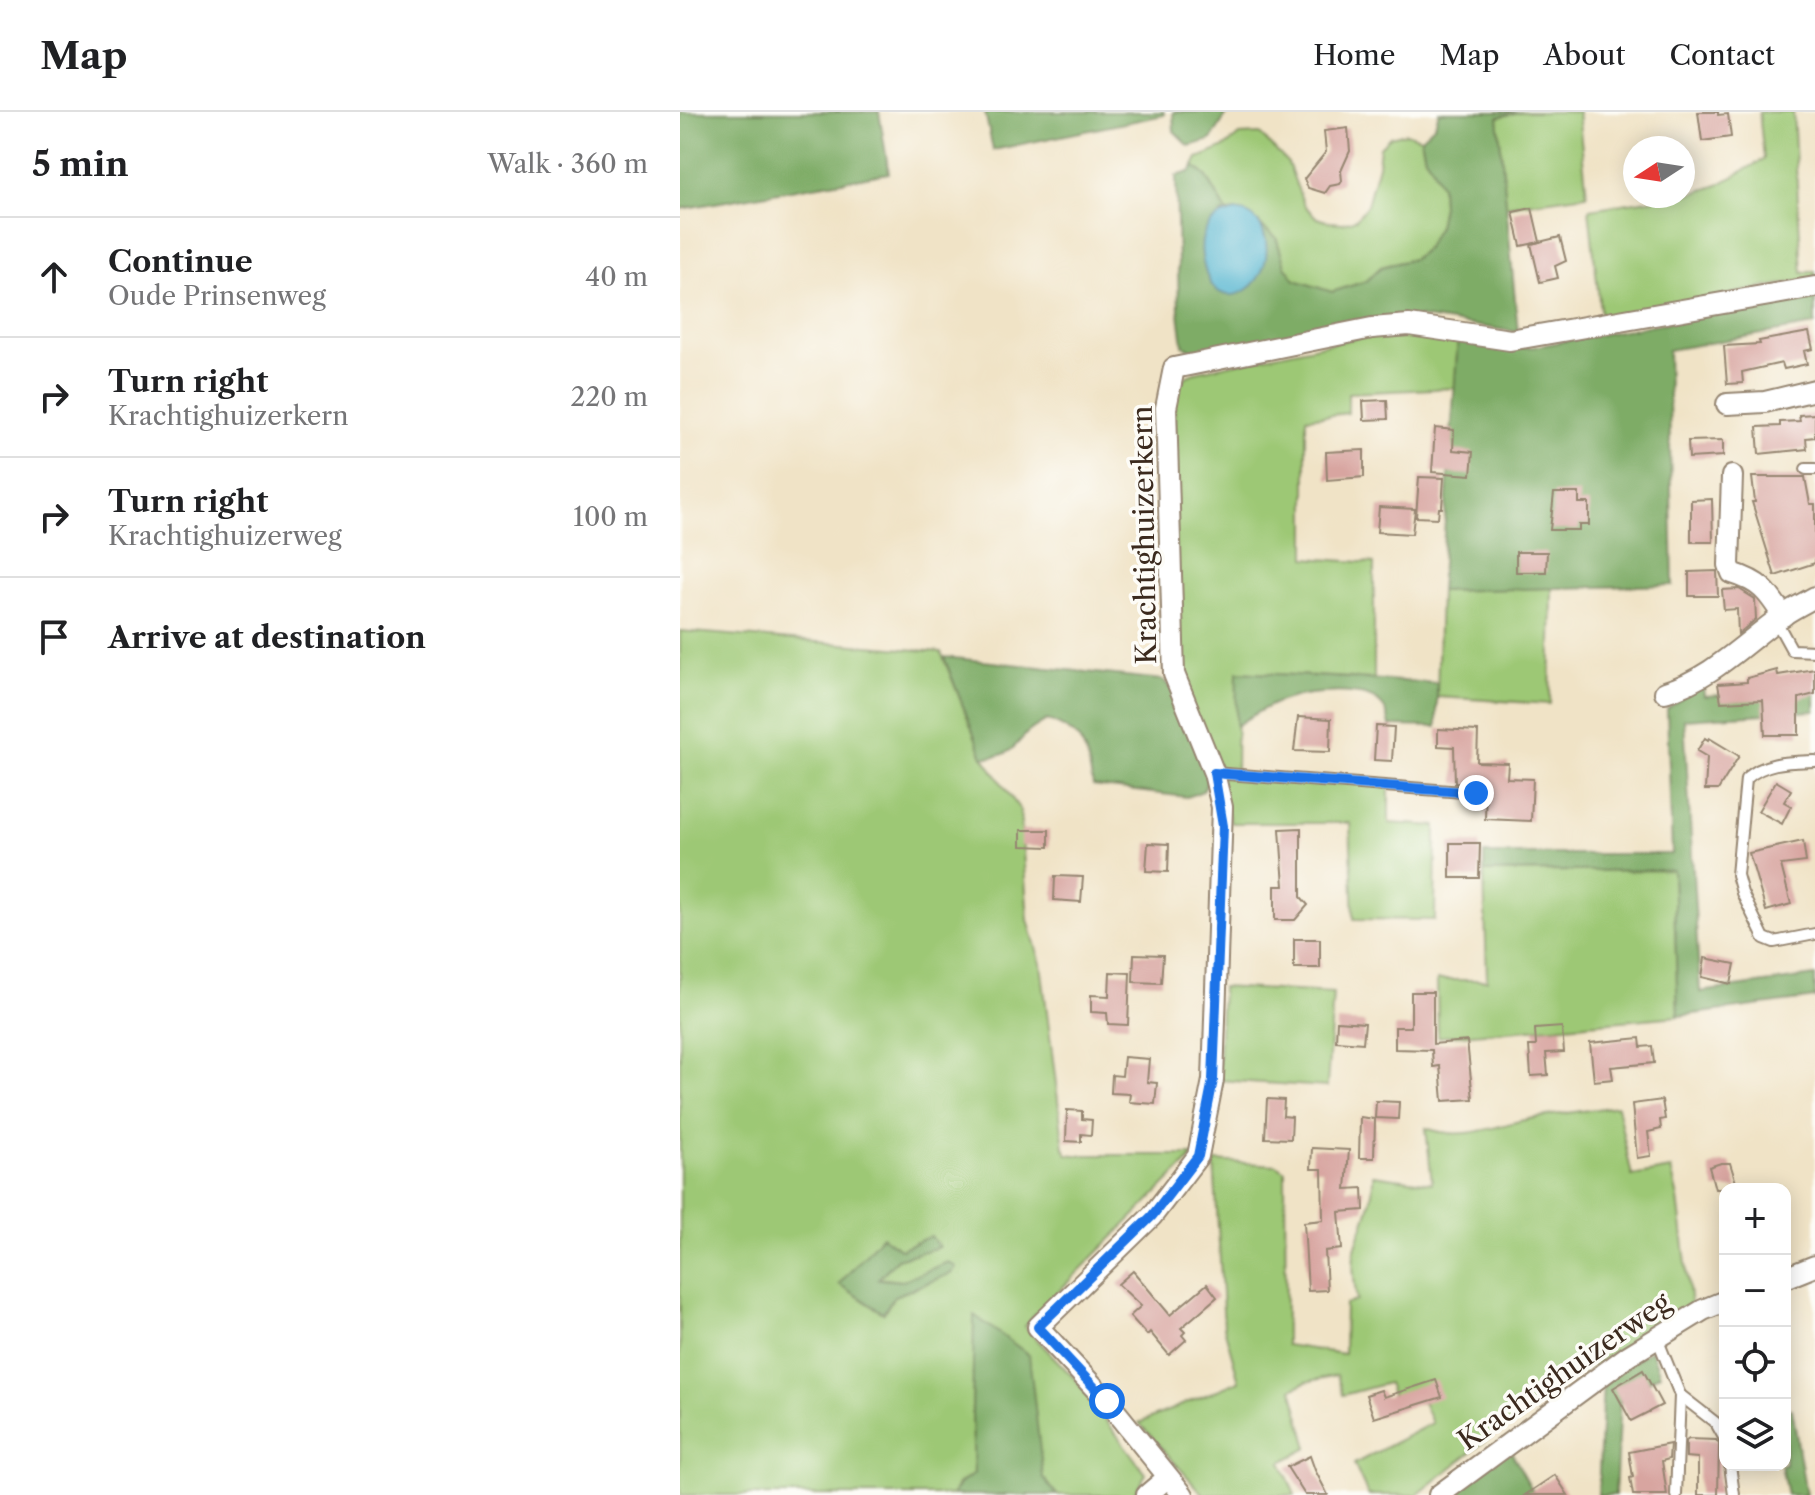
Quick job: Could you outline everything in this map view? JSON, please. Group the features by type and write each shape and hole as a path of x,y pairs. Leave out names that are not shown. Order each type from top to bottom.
{"street":[{"name":"Krachtighuizerkern","path":"1167,1478 1107,1401 1038,1327 1152,1216 1198,1156 1213,1080 1223,826 1214,773 1174,674 1166,408 1174,368 1372,328 1409,325 1510,340 1815,287"},
{"path":"1727,404 1765,402 1815,390"},
{"path":"1732,476 1729,565 1732,573 1751,579 1767,591 1779,618"},
{"path":"1665,692 1689,684 1725,661 1779,618 1815,597"},
{"path":"1791,1276 1815,1266"},
{"name":"Krachtighuizerweg","path":"1439,1495 1628,1356 1719,1303"},
{"path":"1147,1495 1167,1478 1183,1495"}],"lane":[{"path":"1779,618 1792,650 1815,651"},
{"path":"1815,761 1757,768 1746,779 1737,875 1742,893 1764,938 1774,942 1815,934"},
{"path":"1214,773 1476,793"},
{"path":"1657,1338 1680,1395 1676,1495"},
{"path":"1680,1395 1719,1428"},
{"path":"1731,1471 1734,1495"}],"green space":[{"path":"680,112 879,112 889,173 680,209"},
{"path":"985,112 1164,112 1164,115 993,150"},
{"path":"1173,112 1228,112 1211,140 1189,146 1174,131"},
{"path":"1439,112 1519,112 1498,117 1518,332 1419,317 1215,352 1194,351 1183,345 1179,313 1176,176 1190,172 1194,166 1207,177 1227,212 1221,214 1265,237 1261,226 1276,237 1285,266 1295,280 1332,292 1366,281 1381,267 1413,259 1426,248 1438,227 1442,206 1441,186 1425,157 1421,138 1435,125"},
{"path":"1519,112 1578,112 1587,195 1506,206 1498,117"},
{"path":"1759,112 1793,112 1802,273 1815,271 1815,278 1601,318 1589,209 1623,204 1623,208 1695,208 1695,193 1718,185 1764,159"},
{"path":"1406,133 1421,138 1425,157 1441,186 1442,206 1438,227 1426,248 1413,259 1381,267 1366,281 1332,292 1295,280 1285,266 1276,237 1259,222 1236,211 1227,212 1207,177 1194,166 1198,158 1225,147 1239,135 1260,134 1288,163 1304,205 1317,218 1343,223 1356,219 1367,205 1380,147 1390,137"},
{"path":"1815,295 1815,325 1668,350 1673,585 1440,591 1458,338 1513,348 1533,347"},
{"path":"1384,332 1458,338 1455,388 1348,393 1348,413 1306,418 1306,558 1374,563 1374,679 1237,672 1236,777 1389,783 1389,823 1436,826 1435,920 1354,919 1350,823 1231,823 1188,696 1176,644 1174,394 1185,377 1199,371"},
{"path":"1552,588 1550,704 1437,697 1440,591"},
{"path":"680,631 941,652 983,756 1020,810 1028,920 1041,964 1067,1154 1195,1155 1024,1326 1075,1379 1146,1474 1133,1495 1057,1495 1043,1477 975,1316 974,1474 959,1483 952,1495 680,1495","holes":["931,1236 897,1259 877,1278 902,1281 948,1262 952,1273 894,1296 884,1313 840,1284"]},
{"path":"944,657 1163,680 1176,693 1209,778 1203,791 1187,797 1093,786 1082,744 1069,731 1047,720 1028,732 1008,752 983,757"},
{"path":"1237,672 1437,683 1437,727 1390,726 1384,708 1372,698 1335,692 1280,701 1236,726"},
{"path":"1703,684 1704,696 1815,690 1815,711 1684,719 1700,992 1815,976 1815,998 1678,1016 1673,870 1484,872 1484,854 1672,854 1667,709"},
{"path":"1673,870 1678,1016 1438,1037 1437,980 1487,980 1484,872"},
{"path":"1222,987 1333,993 1327,1087 1218,1080"},
{"path":"1617,1106 1632,1176 1671,1169 1678,1198 1691,1305 1580,1373 1499,1430 1417,1495 1368,1495 1354,1464 1432,1423 1423,1402 1397,1408 1388,1383 1343,1395 1337,1375 1306,1382 1292,1389 1308,1448 1281,1462 1295,1495 1204,1495 1139,1423 1239,1381 1224,1327 1214,1161 1277,1165 1285,1171 1286,1345 1344,1354 1345,1304 1357,1301 1354,1255 1370,1204 1373,1175 1432,1183 1426,1128 1463,1133"},
{"path":"882,1236 900,1249 931,1236 939,1247 897,1259 878,1279 902,1281 948,1262 956,1267 952,1273 894,1296 883,1313 839,1284"},
{"path":"974,1315 1029,1355 1043,1477 1057,1495 953,1495 959,1484 974,1474"},
{"path":"1651,1350 1660,1374 1620,1399 1615,1495 1598,1495 1603,1381"},
{"path":"1791,1409 1806,1495 1787,1495 1782,1471 1791,1471"},
{"path":"1508,1446 1535,1495 1445,1495"}],"water":[{"path":"1236,211 1252,216 1258,222 1267,249 1257,280 1247,290 1235,295 1223,294 1213,286 1205,270 1202,240 1209,225 1216,219"}],"building":[{"path":"1698,112 1728,114 1731,137 1702,141"},
{"path":"1348,128 1350,151 1341,171 1340,184 1330,186 1325,193 1308,188 1304,179 1326,152 1324,131"},
{"path":"1532,208 1540,242 1521,246 1513,212"},
{"path":"1560,237 1566,261 1555,266 1558,278 1540,282 1531,244"},
{"path":"1809,332 1813,349 1804,351 1807,364 1784,369 1782,363 1742,372 1743,383 1727,384 1724,346 1760,344 1759,341"},
{"path":"1387,400 1388,419 1364,420 1363,401"},
{"path":"1815,414 1815,437 1806,438 1807,449 1759,454 1757,427 1780,426 1780,422 1800,421 1799,415"},
{"path":"1435,428 1454,430 1453,450 1473,452 1471,475 1432,472"},
{"path":"1723,440 1723,456 1689,458 1688,441"},
{"path":"1364,450 1364,477 1327,480 1326,452"},
{"path":"1419,477 1444,478 1442,508 1439,508 1438,518 1416,517"},
{"path":"1752,477 1805,477 1810,504 1815,504 1815,563 1775,576 1752,502 1755,502"},
{"path":"1554,493 1579,493 1579,503 1589,503 1589,525 1579,525 1579,530 1550,530"},
{"path":"1712,499 1713,542 1691,542 1691,500"},
{"path":"1379,507 1415,509 1412,534 1377,532"},
{"path":"1516,552 1547,552 1546,572 1516,572"},
{"path":"1717,571 1718,596 1689,596 1689,572"},
{"path":"1739,589 1755,599 1756,619 1738,634 1737,609 1724,610 1722,590"},
{"path":"1815,669 1815,694 1799,698 1799,735 1765,735 1763,700 1721,702 1718,684 1747,682 1747,678 1777,670 1778,675"},
{"path":"1298,717 1331,719 1330,752 1294,751"},
{"path":"1376,726 1394,727 1392,761 1374,760"},
{"path":"1438,729 1478,731 1477,762 1508,763 1507,778 1533,779 1531,821 1485,819 1486,787 1455,783 1454,747 1438,746"},
{"path":"1705,738 1739,756 1718,790 1705,790 1707,757 1697,751"},
{"path":"1776,781 1791,790 1784,802 1791,806 1782,824 1758,811"},
{"path":"1301,828 1301,897 1308,905 1295,920 1275,920 1275,886 1284,886 1280,829"},
{"path":"1021,830 1049,830 1049,847 1021,846"},
{"path":"1803,841 1806,862 1781,865 1791,904 1766,911 1749,853"},
{"path":"1148,843 1169,844 1168,872 1146,871"},
{"path":"1450,843 1480,843 1479,878 1450,878"},
{"path":"1055,876 1083,877 1081,902 1054,900"},
{"path":"1294,939 1320,939 1320,968 1294,968"},
{"path":"1134,954 1163,955 1161,983 1133,982"},
{"path":"1705,958 1735,964 1731,984 1702,977"},
{"path":"1110,972 1130,973 1128,1025 1108,1024 1107,1013 1091,1012 1091,995 1109,996"},
{"path":"1411,992 1433,992 1433,1044 1467,1041 1473,1099 1443,1101 1440,1066 1433,1067 1432,1050 1395,1049 1395,1027 1411,1027"},
{"path":"1337,1021 1365,1023 1363,1043 1336,1041"},
{"path":"1562,1027 1564,1052 1546,1053 1548,1075 1531,1076 1529,1046 1536,1046 1535,1029"},
{"path":"1640,1038 1641,1047 1652,1046 1654,1063 1611,1067 1613,1079 1594,1081 1590,1043"},
{"path":"1124,1057 1149,1059 1147,1082 1157,1083 1155,1104 1129,1102 1130,1094 1111,1093 1112,1075 1122,1076"},
{"path":"1267,1099 1284,1100 1283,1116 1292,1117 1291,1139 1265,1138"},
{"path":"1662,1100 1665,1119 1660,1120 1661,1129 1648,1132 1651,1156 1637,1158 1632,1104"},
{"path":"1376,1101 1399,1102 1398,1119 1375,1118"},
{"path":"1067,1110 1082,1111 1082,1119 1092,1120 1091,1135 1081,1134 1081,1142 1066,1141"},
{"path":"1360,1117 1375,1119 1374,1158 1359,1158"},
{"path":"1312,1148 1349,1150 1346,1189 1363,1188 1364,1210 1339,1212 1342,1249 1325,1251 1327,1290 1308,1291 1304,1222 1323,1220 1322,1169 1311,1169"},
{"path":"1730,1163 1736,1183 1719,1183 1719,1189 1715,1189 1709,1167"},
{"path":"1133,1271 1170,1315 1207,1284 1217,1297 1181,1328 1186,1340 1169,1355 1150,1332 1147,1335 1130,1316 1141,1306 1118,1284"},
{"path":"1643,1370 1662,1405 1631,1421 1613,1388"},
{"path":"1436,1380 1442,1397 1374,1418 1366,1395 1381,1390 1384,1397"},
{"path":"1716,1440 1719,1444 1718,1495 1698,1495 1698,1458 1686,1457 1686,1441"},
{"path":"1670,1444 1669,1459 1662,1461 1667,1495 1633,1495 1629,1452"},
{"path":"1310,1456 1328,1495 1305,1495 1287,1467"},
{"path":"1555,1475 1568,1495 1525,1495"}],"route":[{"path":"1107,1401 1038,1327 1152,1216 1198,1156 1213,1080 1223,826 1214,773 1476,793"}]}
